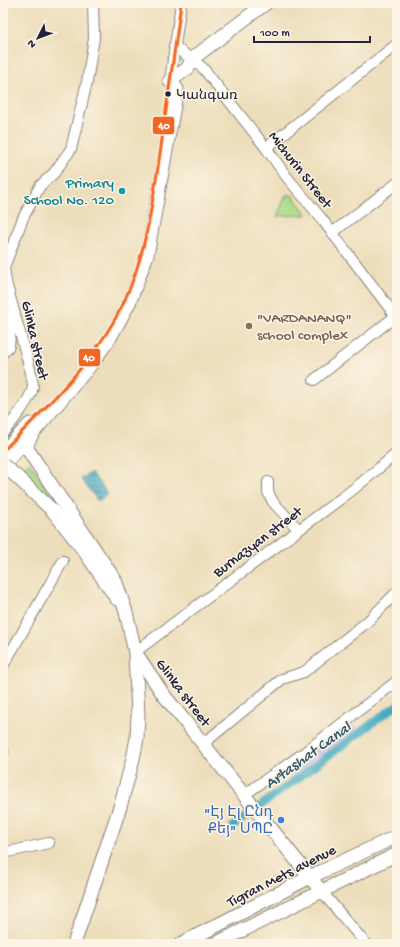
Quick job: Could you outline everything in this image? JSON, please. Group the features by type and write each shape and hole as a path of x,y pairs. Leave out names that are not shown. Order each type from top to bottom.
{"main road":[{"path":"126,612 85,552 53,511 3,465 19,442 94,352 126,298 142,252 151,212 170,81 188,68 192,59 266,3"},
{"path":"3,452 32,434 97,358 130,303 147,255 155,212 176,89 170,81"},
{"name":"Glinka street","path":"32,434 27,444 28,450 116,580 126,612 134,652 163,694 322,892"},
{"path":"74,944 120,807 133,759 137,738 138,714 134,652"},
{"name":"Tigran Mets avenue","path":"181,944 310,877 397,836"},
{"path":"215,944 397,854"}],"street":[{"path":"4,261 20,224 40,186 54,173 71,149 87,82 94,38 93,3"},
{"path":"170,81 181,3"},
{"path":"266,148 397,44"},
{"name":"Michurin Street","path":"174,46 203,68 396,316"},
{"path":"332,233 397,183"},
{"name":"Glinka street","path":"4,261 5,284 31,373 33,386 25,403 10,425"},
{"path":"3,353 9,346 13,308"},
{"path":"314,380 396,316"},
{"path":"3,432 10,425 19,442"},
{"name":"Burnazyan street","path":"134,652 355,488 397,453"},
{"path":"268,482 268,492 273,502 298,529"},
{"path":"3,666 63,561"},
{"path":"203,744 282,679 304,672 367,622 397,592"},
{"path":"246,798 397,680"},
{"path":"3,853 48,843"},
{"name":"Glinka street","path":"322,892 366,944"}],"shaded area":[{"path":"350,721 357,730 293,777 287,769"}],"green space":[{"path":"286,195 292,195 307,215 277,216"},
{"path":"29,462 99,565 20,472"}],"water":[{"path":"91,472 108,494 98,501 81,479"}],"waterway":[{"name":"Artashat Canal","path":"233,826 397,705"}],"transit line":[{"name":"40","path":"6,448 73,378 103,339 126,297 139,261 152,204 181,3"}],"place":[{"name":"Կանգառ","path":"168,94"},
{"name":"Primary School No. 120","path":"122,191"},
{"name":"\"VARDANANQ\" school complex","path":"249,326"},
{"name":"\"Էյ Էլ Ընդ Քեյ\" ՍՊԸ","path":"281,820"}]}
